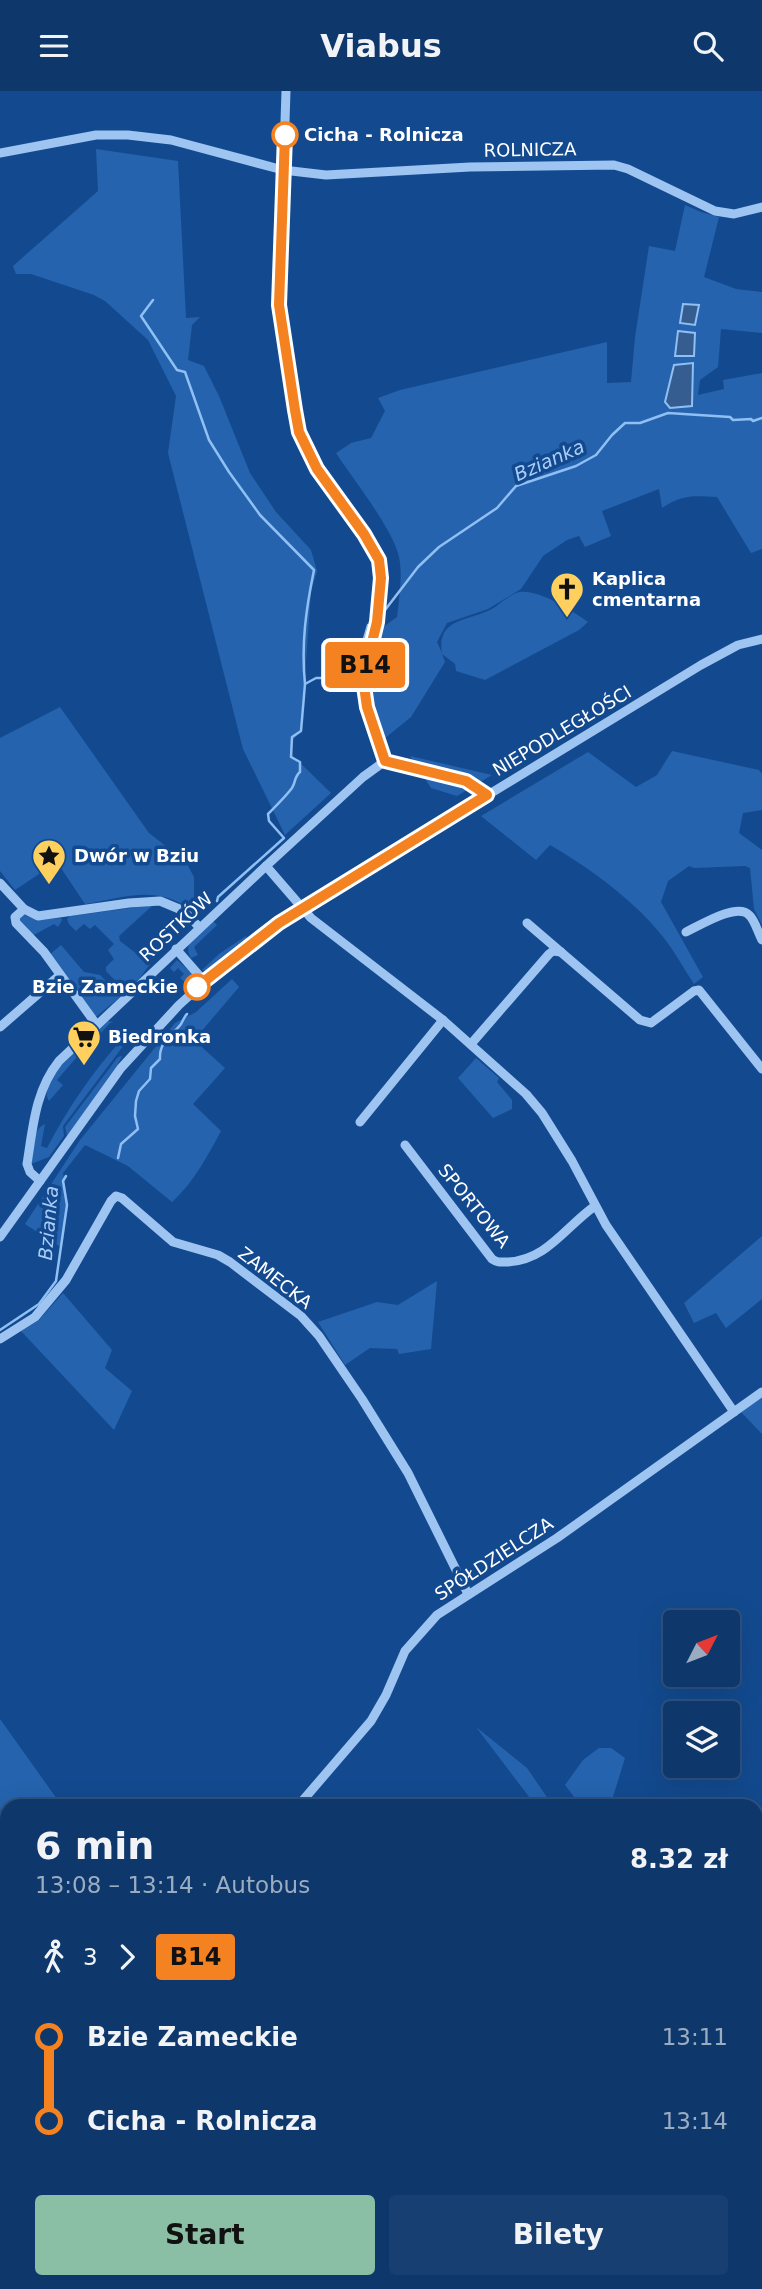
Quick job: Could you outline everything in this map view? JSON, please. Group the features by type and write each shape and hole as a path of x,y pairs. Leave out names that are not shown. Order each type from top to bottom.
{"street":[{"path":"286,91 279,305 299,432 317,469 364,534 379,560 381,578 377,622 363,679 367,707 385,761 466,781 487,795"},
{"name":"ROLNICZA","path":"0,153 75,138 128,135 171,140 283,170 326,175 470,167 614,165 628,169 715,211 734,214 762,207"},
{"name":"NIEPODLEGŁOŚCI","path":"0,1237 121,1068 204,981 254,941 301,909 701,665 738,645 762,639"},
{"name":"ROSTKÓW","path":"40,1181 30,1172 27,1164 40,1094 45,1081 59,1061 266,866 363,777 385,761"},
{"path":"266,866 301,909 443,1020 526,1094 542,1113 572,1161 595,1206 734,1412"},
{"path":"0,883 24,909 38,916 160,901 184,911 200,927"},
{"path":"24,909 15,920 44,952 96,1024"},
{"path":"687,932 730,911 742,911 749,915 762,940"},
{"path":"527,923 640,1020 651,1023 699,990 762,1069"},
{"path":"176,949 204,981"},
{"path":"471,1044 549,954 553,951 561,952"},
{"path":"0,1027 60,975"},
{"path":"360,1122 443,1020"},
{"name":"SPORTOWA","path":"405,1145 497,1262 522,1261 538,1255 595,1206"},
{"name":"ZAMECKA","path":"0,1339 35,1317 66,1280 111,1201 116,1196 122,1198 173,1242 218,1255 230,1262 312,1326 408,1473 468,1594"},
{"name":"SPÓŁDZIELCZA","path":"304,1799 371,1721 401,1659 415,1638 437,1615 557,1538 762,1392"}],"shaded area":[{"path":"96,149 178,161 186,318 200,317 192,325 188,360 204,366 250,473 276,512 311,550 317,571 311,592 301,731 293,740 291,754 331,793 285,835 243,749 168,453 176,396 148,340 105,301 31,274 16,274 13,266 98,191"},
{"path":"685,205 719,217 704,277 736,289 762,292 762,333 721,329 718,367 700,380 698,395 724,389 723,380 762,373 762,549 751,553 717,497 688,497 662,508 659,489 602,511 611,536 585,547 579,536 567,540 543,556 521,589 488,609 447,623 437,642 442,653 441,642 449,627 492,609 520,592 546,597 588,622 579,630 485,680 456,671 455,664 442,654 445,662 411,717 384,739 373,703 369,675 382,628 397,617 401,579 399,557 381,519 336,453 351,443 371,438 385,411 378,398 400,390 607,342 607,383 631,382 649,246 675,251"},
{"path":"683,304 699,305 695,325 680,323"},
{"path":"678,331 695,333 694,356 675,356"},
{"path":"693,363 692,406 670,408 665,402 674,365"},
{"path":"60,707 149,833 186,862 194,877 194,906 189,909 177,901 152,895 125,896 85,904 57,862 15,890 0,871 0,738"},
{"path":"672,751 759,770 762,774 762,810 743,813 739,833 762,850 762,925 754,909 750,868 745,866 689,866 668,881 661,902 703,977 694,984 664,938 611,886 550,845 536,860 481,816 588,752 636,787 657,775"},
{"path":"410,756 492,775 457,796 431,788"},
{"path":"153,905 119,936 120,941 150,964 140,978 124,990 106,971 106,967 114,959 108,950 114,944 95,925 90,929 84,924 76,931 67,919 70,916"},
{"path":"24,915 38,920 62,920 58,927 54,924 32,936 17,921 18,917"},
{"path":"212,920 217,925 194,947 198,955 191,958 190,941"},
{"path":"246,936 245,943 210,971 202,970 219,954"},
{"path":"61,945 84,972 100,975 119,994 120,997 97,1016 94,1017 49,955"},
{"path":"177,960 193,974 185,982 180,978 184,974 178,968 174,972 170,968"},
{"path":"232,979 239,987 194,1040 225,1068 193,1104 221,1131 187,1186 172,1202 128,1166 85,1145 63,1173 68,1204 62,1248 25,1224 80,1140 175,1023 196,1012"},
{"path":"107,1021 113,1022 89,1043 57,1080 63,1085 49,1101 47,1091 57,1069"},
{"path":"123,1038 127,1041 63,1126 64,1136 49,1157 31,1164 37,1131 45,1124 41,1146 47,1148 82,1090"},
{"path":"122,1056 115,1070 67,1136 65,1127 118,1057"},
{"path":"476,1058 499,1078 497,1082 512,1100 512,1109 493,1118 458,1078"},
{"path":"762,1236 762,1299 726,1328 716,1313 694,1323 684,1303"},
{"path":"437,1281 431,1349 399,1354 397,1349 370,1348 345,1365 318,1322 377,1302 398,1305"},
{"path":"63,1293 112,1350 105,1368 132,1391 114,1430 21,1331 39,1320"},
{"path":"762,1397 762,1434 741,1412"},
{"path":"0,1719 57,1799 0,1799"},
{"path":"476,1727 527,1768 548,1799 531,1799"},
{"path":"599,1748 611,1748 625,1758 612,1799 576,1799 565,1785 583,1760"}],"waterway":[{"path":"153,300 141,316 177,370 185,372 209,440 260,515 314,570 305,627 305,684"},
{"name":"Bzianka","path":"382,614 418,567 439,547 497,508 516,486 576,466 596,455 625,423 640,423 668,413 730,417 733,420 753,421 762,418"},
{"name":"Bzianka","path":"217,901 218,897 284,838 269,821 268,814 292,788 300,772 300,762 291,757 292,737 301,731 305,684 316,678 323,678 361,649 368,625"},
{"name":"Bzianka","path":"118,1158 121,1144 138,1129 135,1116 139,1091 150,1079 151,1068 160,1059 164,1043 187,1014"},
{"name":"Bzianka","path":"0,1330 39,1304 56,1281 67,1205 63,1181 66,1176"}],"bus line":[{"name":"B14","path":"197,987 279,923 487,795 466,781 385,761 374,731 363,679 377,622 381,578 379,560 307,451 299,432 283,332 279,305 285,135"}],"place":[{"name":"Cicha - Rolnicza","path":"285,135"},
{"name":"Kaplica cmentarna","path":"567,619"},
{"name":"Dwór w Bziu","path":"49,886"},
{"name":"Bzie Zameckie","path":"197,987"},
{"name":"Biedronka","path":"84,1067"}]}
